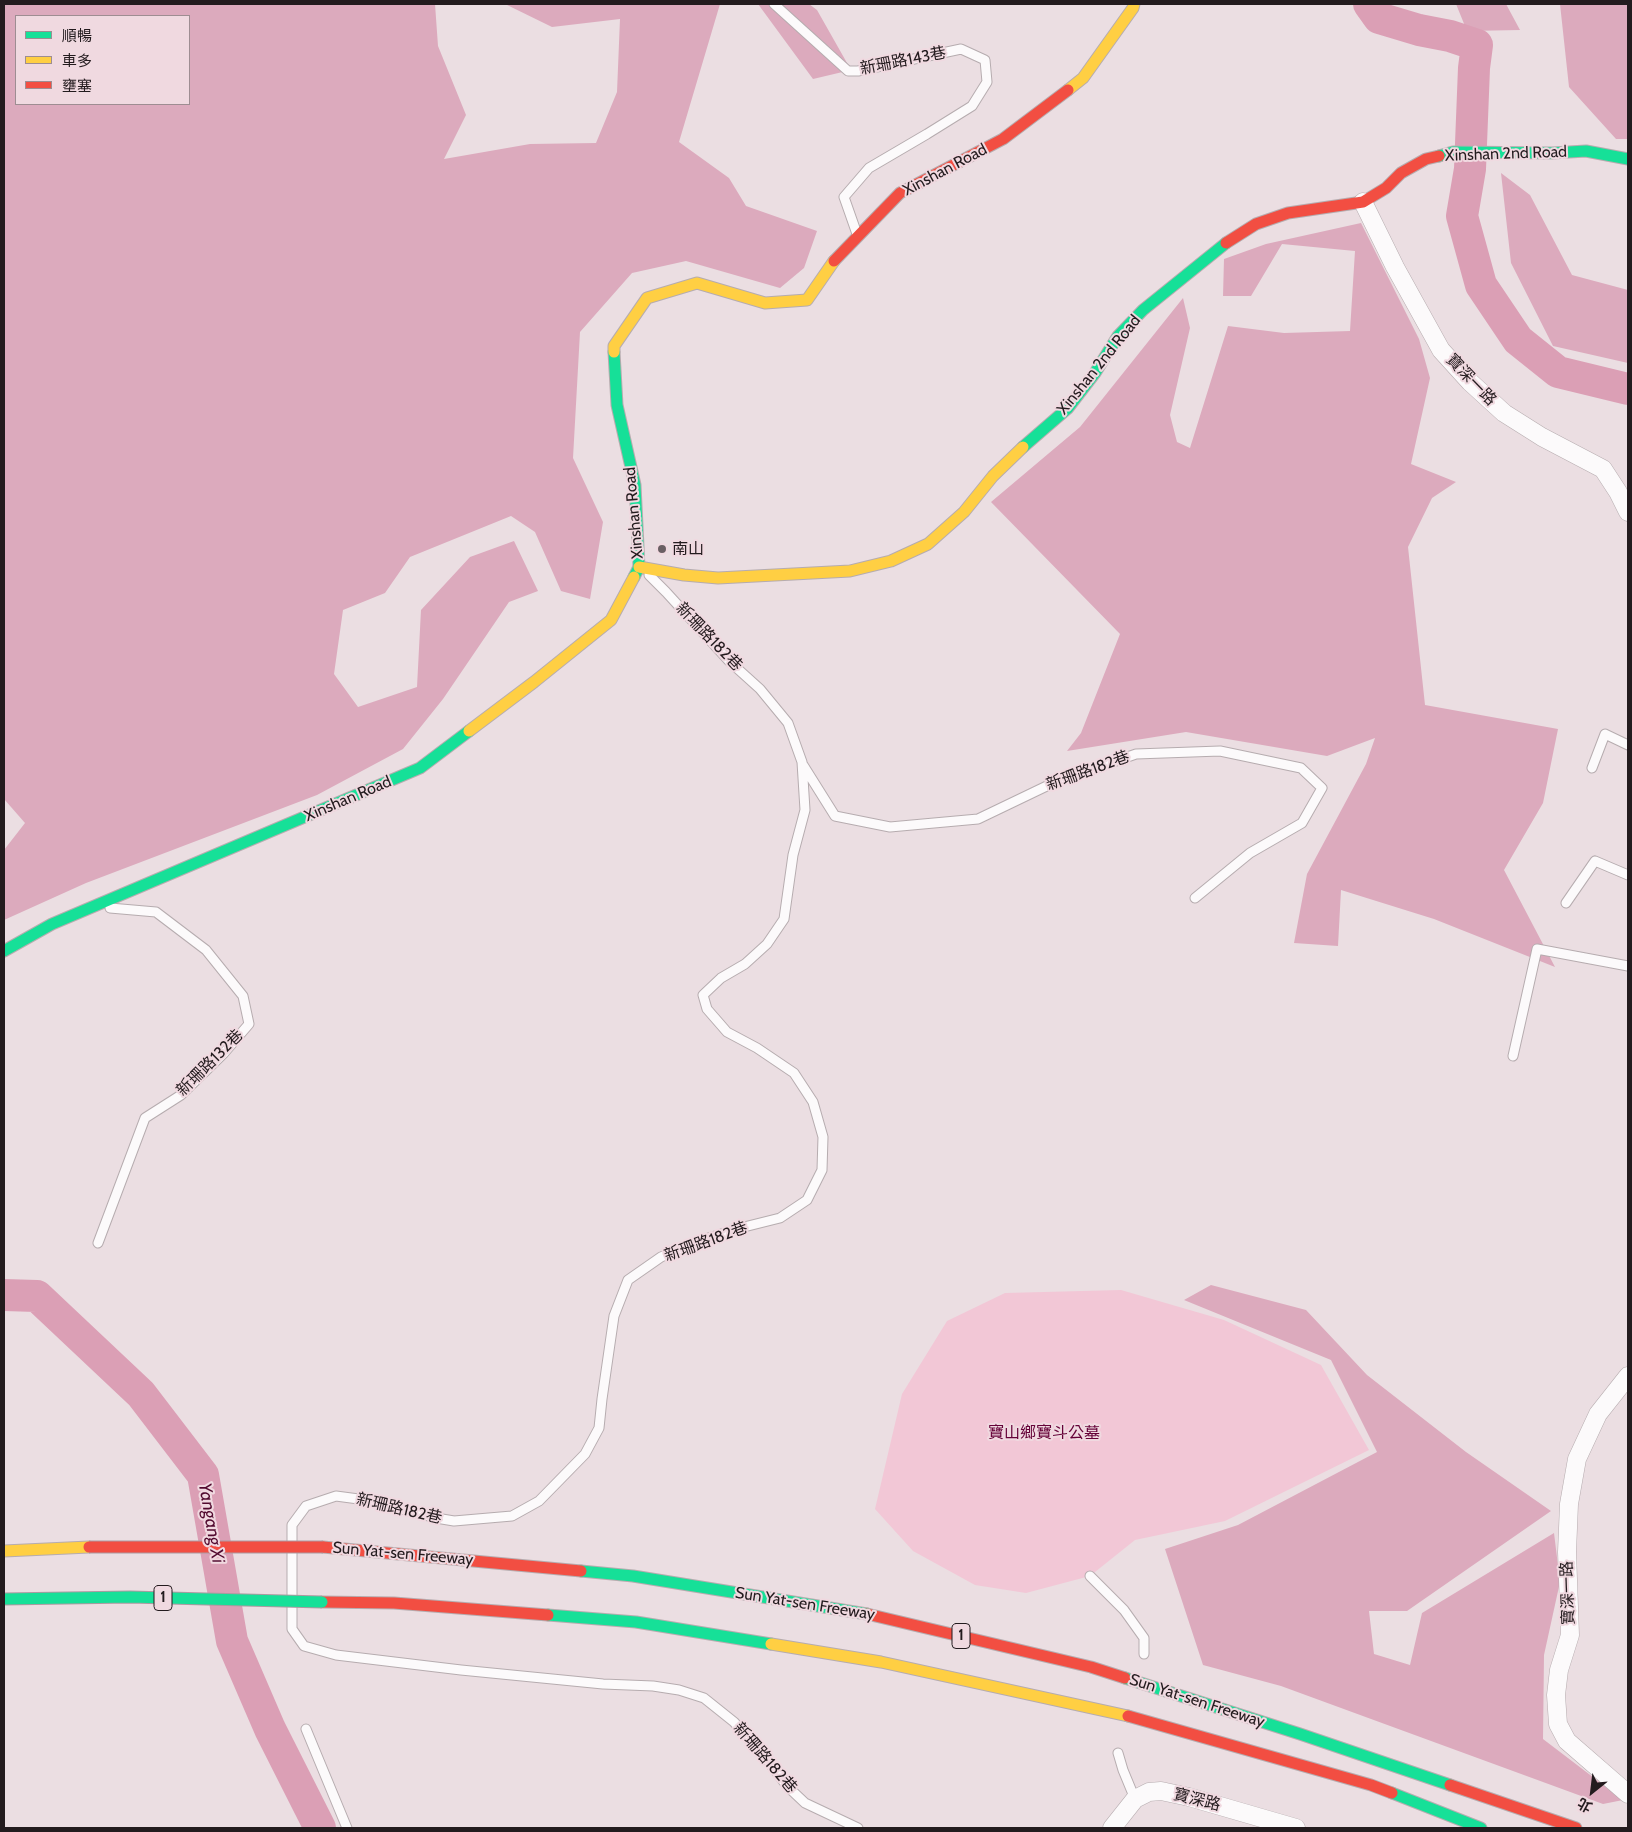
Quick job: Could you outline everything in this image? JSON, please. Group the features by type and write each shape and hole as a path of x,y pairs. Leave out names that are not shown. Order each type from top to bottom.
{"main road":[{"name":"Xinshan Road","path":"4,951 52,924 420,768 534,682 611,620 640,567 635,485 617,405 614,346 647,298 697,283 765,303 807,300 834,261 900,193 1003,139 1083,78 1134,8 1134,4"},
{"name":"Xinshan 2nd Road","path":"640,567 684,575 718,578 850,571 891,561 928,544 964,512 993,476 1029,441 1068,408 1095,373 1118,336 1143,310 1218,248 1256,224 1288,213 1363,202 1386,188 1401,173 1426,159 1453,152 1552,153 1586,151 1628,159"},
{"name":"Sun Yat-sen Freeway","path":"4,1551 89,1547 323,1547 633,1576 869,1614 1091,1667 1300,1734 1576,1828"},
{"name":"Sun Yat-sen Freeway","path":"4,1598 130,1597 394,1603 636,1622 882,1662 1119,1714 1371,1786 1481,1828"}],"street":[{"name":"寶深一路","path":"1363,202 1395,267 1441,350 1470,382 1504,413 1542,437 1603,469 1628,512"},
{"name":"寶深一路","path":"1628,1376 1598,1414 1577,1459 1569,1504 1567,1552 1570,1635 1556,1683 1556,1710 1558,1724 1568,1741 1628,1794"},
{"name":"寶深路","path":"1135,1799 1149,1792 1161,1791 1189,1796 1296,1828"},
{"path":"1112,1828 1135,1799"}],"lane":[{"name":"新珊路143巷","path":"774,4 848,71 858,71 961,49 985,60 987,82 972,106 869,168 844,197 857,237"},
{"name":"新珊路182巷","path":"640,567 666,592 723,655 766,696 788,723 802,762 835,816 890,827 978,819 1052,783 1136,754 1220,751 1301,768 1322,788 1302,823 1250,853 1195,898"},
{"path":"1592,768 1605,734 1628,744"},
{"name":"新珊路182巷","path":"802,762 805,810 793,855 784,919 767,944 745,964 721,978 703,995 707,1009 727,1032 757,1048 794,1072 813,1102 823,1137 822,1170 807,1200 780,1218 699,1241 661,1257 628,1280 614,1316 599,1428 585,1454 539,1502 512,1516 454,1521 366,1500 336,1496 306,1506 292,1525 292,1629 304,1646 336,1655 603,1684 653,1686 680,1690 704,1698 734,1722 764,1756 786,1786 805,1803 858,1828"},
{"path":"1566,903 1595,861 1628,875"},
{"name":"新珊路132巷","path":"27,938 112,907 156,912 206,950 243,996 249,1024 224,1053 182,1095 145,1118 98,1244"},
{"path":"1513,1056 1537,949 1628,966"},
{"path":"1090,1576 1124,1610 1144,1638 1144,1654"},
{"path":"306,1729 347,1828"},
{"path":"1118,1753 1135,1799"}],"green space":[{"name":"寶山鄉寶斗公墓","path":"1121,1290 1224,1320 1321,1365 1369,1450 1225,1521 1135,1540 1090,1576 1026,1593 975,1585 913,1551 875,1509 902,1394 947,1321 1005,1293"}],"shaded area":[{"path":"4,4 435,4 438,46 466,115 444,159 530,144 596,143 617,92 620,19 552,27 505,4 720,4 679,142 729,178 746,206 817,231 804,268 780,288 686,261 632,273 580,332 573,458 603,522 590,599 561,591 535,532 511,516 410,557 385,593 343,610 334,674 358,707 417,687 421,610 470,557 514,541 538,591 509,602 443,699 403,749 317,795 86,883 4,920 4,850 25,823 4,799"},
{"path":"758,4 809,4 817,10 851,70 813,79"},
{"path":"1456,4 1506,4 1520,30 1467,31"},
{"path":"1560,4 1628,4 1628,139 1616,139 1569,87"},
{"path":"1501,173 1530,195 1572,275 1628,290 1628,363 1553,346 1511,263"},
{"path":"1361,223 1419,339 1430,378 1411,464 1456,482 1432,498 1408,547 1425,705 1558,729 1543,803 1504,870 1555,967 1434,919 1341,890 1338,946 1294,943 1307,874 1366,764 1375,738 1327,756 1186,732 1067,751 1081,733 1120,634 991,502 1080,427 1183,298 1190,328 1170,415 1177,442 1190,448 1228,326 1284,333 1350,331 1355,251 1282,244 1251,296 1223,296 1224,259 1266,244"},
{"path":"1211,1285 1306,1310 1367,1375 1466,1452 1551,1511 1407,1611 1369,1611 1374,1654 1410,1665 1422,1613 1554,1533 1560,1582 1544,1655 1543,1739 1623,1800 1603,1804 1281,1686 1203,1665 1165,1549 1238,1525 1377,1452 1331,1360 1184,1300"}],"waterway":[{"path":"1369,4 1379,18 1419,30 1450,36 1477,45 1474,68 1470,169 1462,216 1481,285 1518,340 1558,372 1628,389"},
{"name":"Yangang Xi","path":"4,1295 37,1296 141,1394 203,1475 232,1641 270,1729 320,1828"}],"traffic: fast":[{"path":"1439,156 1453,152 1552,153 1586,151 1628,159"},
{"path":"1023,447 1068,408 1095,373 1118,336 1143,310 1226,243"},
{"path":"614,352 617,405 635,485 639,567 634,577"},
{"path":"4,951 52,924 420,768 469,731"},
{"path":"581,1571 633,1576 867,1614"},
{"path":"4,1599 130,1597 322,1602"},
{"path":"548,1615 636,1622 771,1644"},
{"path":"1125,1678 1300,1734 1450,1785"},
{"path":"1392,1793 1481,1828"}],"traffic: slow":[{"path":"1068,90 1083,78 1134,4"},
{"path":"614,352 614,346 647,298 697,283 765,303 807,300 834,261"},
{"path":"639,567 684,575 718,578 850,571 891,561 928,544 964,512 993,476 1023,447"},
{"path":"469,731 611,620 634,577"},
{"path":"4,1551 89,1547"},
{"path":"771,1644 881,1662 1128,1716"}],"traffic: jam":[{"path":"834,261 900,193 1003,139 1068,90"},
{"path":"1226,243 1256,224 1288,213 1363,202 1386,188 1401,173 1426,159 1439,156"},
{"path":"89,1547 323,1547"},
{"path":"323,1547 581,1571"},
{"path":"322,1602 394,1603 548,1615"},
{"path":"867,1614 1091,1667 1125,1678"},
{"path":"1128,1716 1371,1785 1392,1793"},
{"path":"1450,1785 1576,1828"}],"place":[{"name":"南山","path":"662,549"}]}
